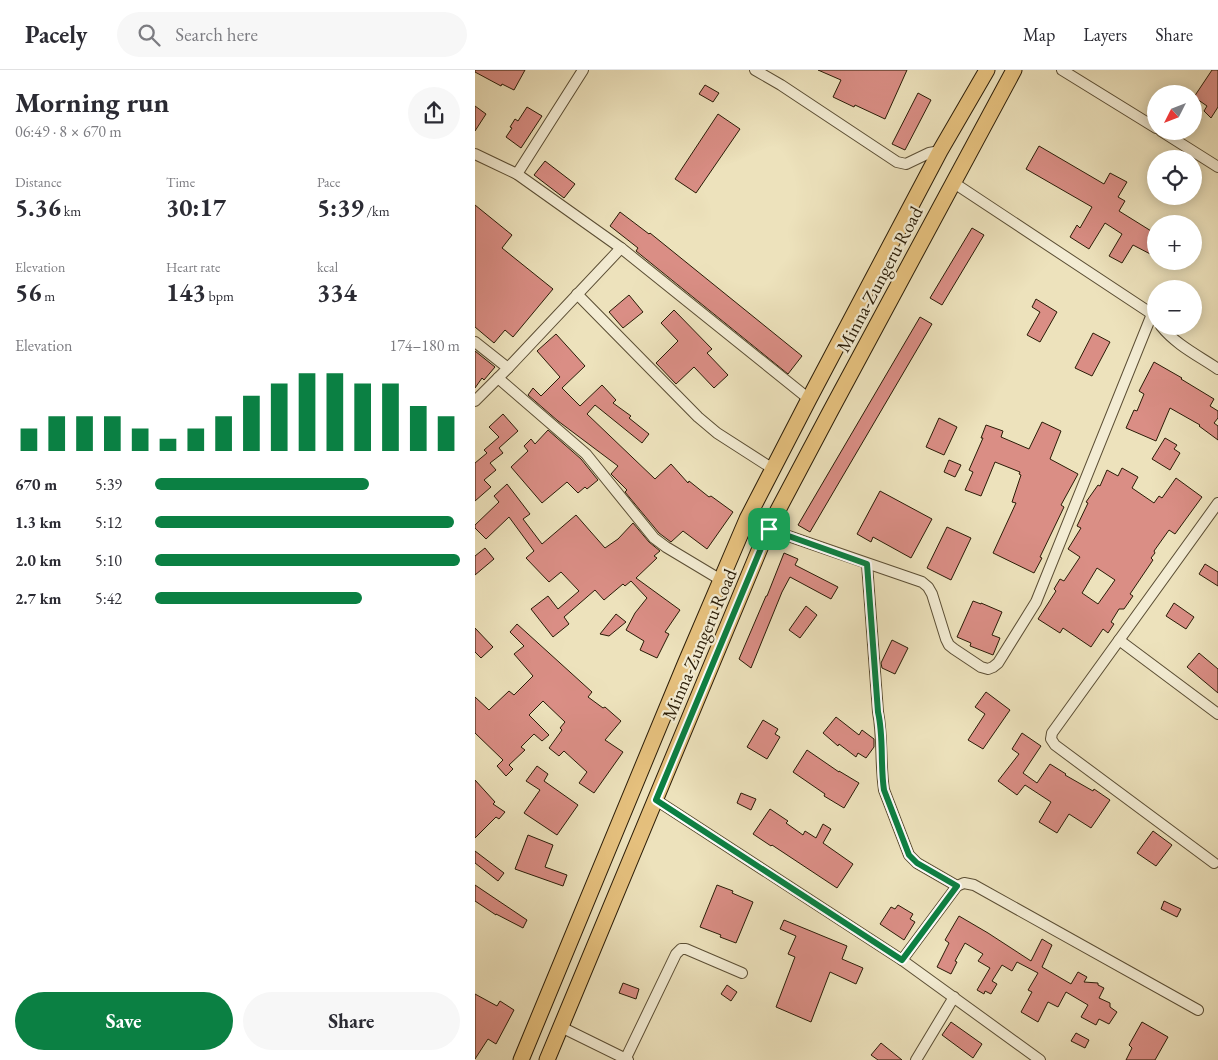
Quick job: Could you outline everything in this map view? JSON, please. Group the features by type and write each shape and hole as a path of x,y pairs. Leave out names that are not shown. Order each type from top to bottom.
{"main road":[{"name":"Minna-Zungeru Road","path":"521,1060 747,519 940,151 987,70"},
{"name":"Minna-Zungeru Road","path":"547,1060 769,529 1014,70"}],"street":[{"path":"517,174 583,70"},
{"path":"755,70 781,85 897,162 906,164 929,153 940,151"},
{"path":"1062,70 1147,122"},
{"path":"1175,140 1218,167"},
{"path":"475,154 517,174 621,248 809,399"},
{"path":"954,182 1147,312"},
{"path":"475,401 621,248"},
{"path":"577,294 699,417 717,433 773,470"},
{"path":"747,519 769,529 922,582 932,594 949,645 981,667 988,669 993,667 998,663 1036,602 1147,334"},
{"path":"1170,335 1218,369"},
{"path":"475,342 508,368"},
{"path":"498,378 586,454 654,538 721,580"},
{"path":"1214,863 1055,744 1051,739 1052,733 1218,503"},
{"path":"867,564 878,712 881,728 884,790 909,855 917,863 957,886"},
{"path":"1119,640 1218,714"},
{"path":"656,800 902,960 1040,1060"},
{"path":"902,960 957,886 964,883 974,885 1199,1010"},
{"path":"561,1027 626,1060 681,949 686,949 743,974"},
{"path":"916,1060 954,998"}],"building":[{"path":"475,70 525,70 514,90 502,84 501,86 475,72"},
{"path":"818,70 907,70 885,119 833,97 841,80"},
{"path":"1212,70 1218,70 1218,107 1211,118 1204,111 1207,106 1203,103 1202,85"},
{"path":"705,85 719,93 713,102 699,94"},
{"path":"918,93 931,100 905,150 892,144"},
{"path":"475,106 486,114 475,131"},
{"path":"527,107 542,116 521,148 506,137 515,119 518,121"},
{"path":"718,114 740,129 696,193 675,179"},
{"path":"1039,146 1104,184 1110,173 1127,182 1118,197 1125,201 1119,211 1147,228 1147,252 1133,245 1122,263 1109,256 1122,234 1105,223 1089,249 1070,237 1077,225 1080,228 1092,207 1026,169"},
{"path":"545,161 575,184 564,198 534,175"},
{"path":"475,205 512,235 502,248 553,289 513,337 505,330 494,343 475,327"},
{"path":"620,212 650,233 802,356 788,374 636,251 638,248 610,226"},
{"path":"972,228 984,235 942,305 930,298"},
{"path":"629,295 643,312 623,328 609,312"},
{"path":"1036,299 1057,312 1040,342 1027,335 1040,312 1032,307"},
{"path":"674,310 712,349 707,353 728,375 714,388 694,367 676,384 656,363 678,341 661,323"},
{"path":"920,317 932,324 810,532 798,525"},
{"path":"1093,333 1110,342 1092,376 1075,368"},
{"path":"556,334 585,366 562,388 580,406 602,385 616,400 613,403 631,416 629,418 649,434 642,443 595,405 587,414 655,479 671,464 688,483 689,481 709,497 711,496 733,512 707,549 683,531 671,542 659,533 625,492 627,490 611,474 618,466 558,421 528,395 533,388 541,396 560,377 537,351"},
{"path":"475,351 495,367 484,380 482,378 475,388"},
{"path":"1154,362 1214,399 1210,406 1218,411 1218,418 1214,423 1218,426 1218,440 1200,425 1170,408 1156,441 1126,428 1134,410 1137,411 1144,394 1139,391"},
{"path":"503,414 518,431 499,448 503,453 490,463 496,470 484,480 491,487 475,501 475,463 487,453 484,450 499,437 489,427"},
{"path":"939,418 957,427 944,455 926,447"},
{"path":"1042,422 1061,431 1050,459 1078,474 1061,505 1064,507 1034,573 993,553 1016,503 1012,502 1021,475 1019,474 1020,472 995,462 981,496 965,490 973,472 969,470 983,438 981,438 986,425 1003,431 1001,437 1029,449"},
{"path":"548,430 581,459 598,480 587,489 585,487 578,493 567,482 542,503 511,467 528,451 524,446 531,439 535,444"},
{"path":"1165,438 1177,445 1174,449 1180,453 1170,470 1152,459"},
{"path":"949,460 961,465 955,477 944,472"},
{"path":"1122,468 1138,477 1132,488 1154,503 1159,496 1162,498 1176,478 1202,497 1175,534 1169,530 1154,551 1155,553 1151,558 1153,560 1130,594 1133,596 1124,609 1119,609 1111,622 1114,624 1108,633 1103,629 1091,647 1063,628 1060,633 1038,619 1056,591 1054,589 1060,579 1064,581 1080,557 1068,549 1081,528 1077,526 1088,503 1086,502 1098,485 1100,486 1107,470 1118,476","holes":["1097,568 1115,580 1098,604 1082,593"]},
{"path":"507,484 530,514 523,519 542,544 576,515 605,548 618,539 633,523 649,542 660,551 654,556 657,558 636,578 680,610 665,632 669,634 657,658 640,650 644,641 626,630 635,613 647,598 631,581 625,586 623,584 604,600 595,590 564,617 569,624 553,637 531,609 548,596 558,609 579,591 561,572 549,582 526,558 534,551 509,517 486,539 475,528 475,525 499,502 494,496"},
{"path":"880,491 932,519 911,558 873,537 871,542 857,534"},
{"path":"947,527 971,538 951,580 927,568"},
{"path":"485,548 494,559 475,575 475,556"},
{"path":"784,553 798,559 795,565 838,587 831,599 790,577 751,668 739,659"},
{"path":"1205,564 1218,572 1218,586 1199,574"},
{"path":"973,601 1002,612 992,635 1000,638 993,655 970,646 971,643 957,637"},
{"path":"1174,603 1194,617 1186,629 1166,616"},
{"path":"806,606 817,615 800,638 789,630"},
{"path":"616,614 626,622 609,636 600,634"},
{"path":"517,624 592,692 588,697 603,708 605,707 621,721 605,740 623,752 594,793 579,783 587,772 564,751 559,756 549,748 562,730 560,728 565,722 543,701 529,715 549,735 542,741 534,734 521,747 525,750 509,765 513,769 506,776 497,766 503,760 475,733 475,697 489,710 509,691 514,695 533,676 514,654 524,646 510,632"},
{"path":"475,628 493,647 481,658 475,652"},
{"path":"892,640 908,648 895,674 882,668 881,663"},
{"path":"1199,653 1218,669 1218,693 1187,667"},
{"path":"986,692 1010,710 983,749 968,740 985,714 975,707"},
{"path":"836,717 859,735 862,730 874,739 874,747 866,758 858,753 856,757 839,744 838,746 823,733"},
{"path":"763,720 778,729 775,734 780,737 767,759 747,747"},
{"path":"1022,733 1041,746 1023,773 1037,783 1050,764 1065,775 1093,791 1094,789 1110,800 1091,828 1069,814 1057,833 1039,822 1051,802 1025,785 1017,795 998,781 1019,754 1012,749"},
{"path":"807,750 859,783 844,808 824,796 825,794 793,772"},
{"path":"537,766 548,774 544,781 578,805 557,835 524,813 540,790 526,781"},
{"path":"475,780 495,802 493,804 505,812 499,819 496,817 475,838"},
{"path":"741,793 756,799 751,810 737,803"},
{"path":"770,809 788,821 786,823 803,835 805,831 816,838 823,824 831,829 823,843 853,864 837,888 753,834"},
{"path":"1153,831 1172,845 1156,866 1137,853"},
{"path":"528,835 553,845 545,867 567,875 563,886 515,869"},
{"path":"475,851 504,873 498,881 475,863"},
{"path":"475,885 527,920 523,928 496,915 475,901"},
{"path":"717,885 753,902 736,943 700,927"},
{"path":"1164,901 1181,909 1177,917 1161,909"},
{"path":"898,905 913,914 910,919 915,922 904,940 880,924 891,907 895,909"},
{"path":"959,916 1031,961 1042,939 1052,945 1042,967 1071,984 1078,972 1087,977 1084,982 1098,983 1098,985 1104,988 1099,998 1110,1003 1110,1007 1117,1012 1109,1024 1099,1019 1096,1025 1081,1017 1088,1005 1066,992 1058,1007 1048,1002 1038,1022 1021,1012 1032,992 1028,990 1038,973 1017,962 1012,971 1002,965 992,981 997,984 991,994 985,991 984,994 977,990 990,968 978,961 983,954 965,943 955,961 957,962 951,974 937,967 949,943 945,940"},
{"path":"784,920 847,946 842,959 863,968 856,984 830,972 811,1022 776,1007 795,957 788,954 796,936 780,929"},
{"path":"623,983 639,989 636,999 619,993"},
{"path":"727,985 737,992 731,1001 721,994"},
{"path":"475,994 497,1006 500,1001 514,1010 496,1044 488,1039 475,1059"},
{"path":"951,1022 982,1044 973,1058 942,1035"},
{"path":"1142,1022 1168,1037 1155,1060 1126,1060 1132,1048 1129,1045"},
{"path":"1076,1033 1089,1040 1085,1048 1071,1041"},
{"path":"881,1043 902,1060 878,1060 871,1055"}],"route":[{"path":"769,529 867,564 878,712 881,728 884,790 909,855 917,863 957,886 902,960 656,800 769,529"}]}
